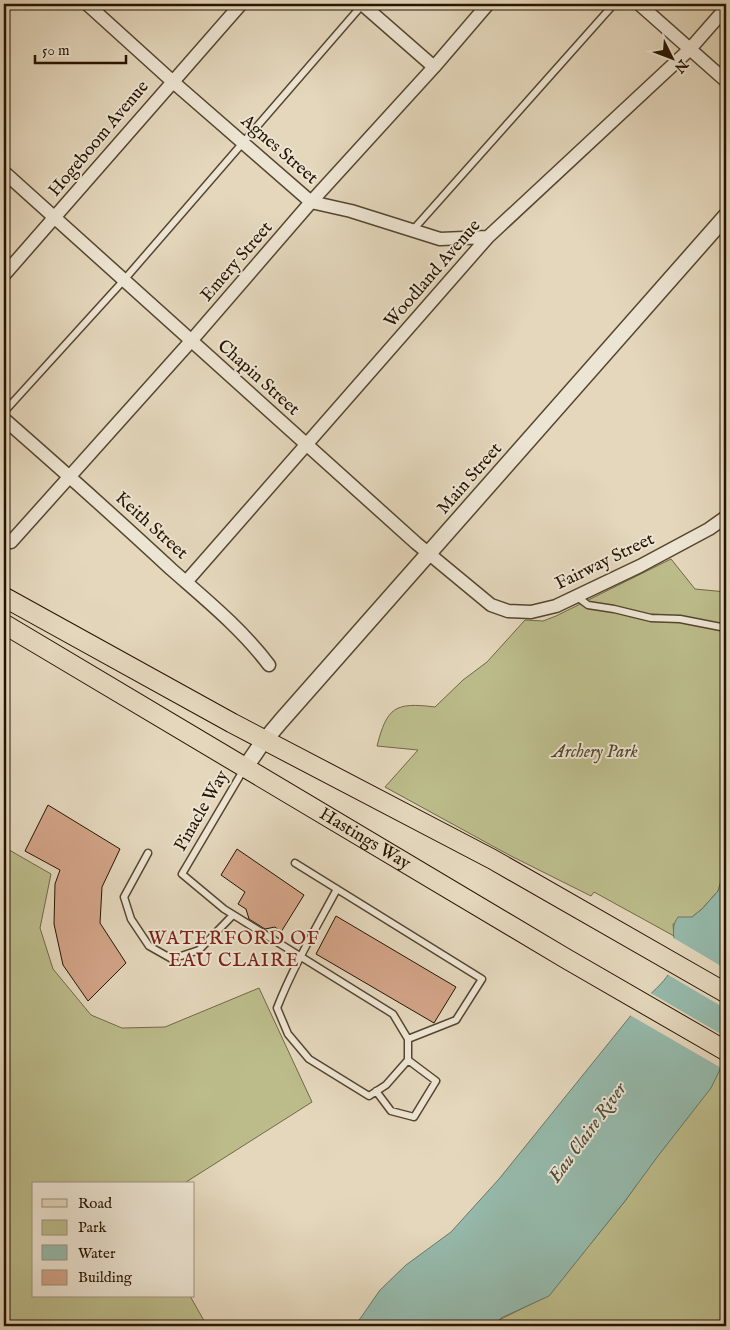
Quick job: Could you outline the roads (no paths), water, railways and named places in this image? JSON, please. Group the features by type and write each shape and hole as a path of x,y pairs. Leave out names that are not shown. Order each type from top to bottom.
{"main road":[{"path":"4,597 232,723 492,859 726,993"},
{"name":"Hastings Way","path":"4,624 726,1051"}],"street":[{"name":"Agnes Street","path":"88,4 311,202 351,211 440,239 488,237"},
{"name":"Hogeboom Avenue","path":"4,275 172,80 241,4"},
{"path":"363,4 434,67"},
{"name":"Emery Street","path":"11,542 488,4"},
{"path":"639,4 726,81"},
{"name":"Woodland Avenue","path":"186,582 488,237 690,49 726,8"},
{"name":"Chapin Street","path":"4,172 306,446 429,554 491,605"},
{"name":"Main Street","path":"245,768 265,740 726,216"},
{"name":"Keith Street","path":"4,419 70,476 186,582 256,648 269,665"},
{"name":"Fairway Street","path":"491,605 508,611 531,612 556,606 640,566 709,529 726,517"}],"lane":[{"path":"4,412 124,280 363,4"},
{"path":"412,230 614,4"},
{"path":"576,596 588,605 651,618 680,619 726,628"},
{"name":"Pinacle Way","path":"245,768 182,874 224,909 393,1014 408,1039"},
{"path":"148,853 124,897 131,919 149,946 172,959 198,950 234,915"},
{"path":"295,862 337,888 482,978 456,1020 408,1039 408,1060 386,1085 369,1096 309,1059 288,1034 277,1008 287,982 337,888"},
{"path":"376,1091 391,1111 414,1117 436,1081 408,1060"}],"water":[{"name":"Eau Claire River","path":"726,865 726,1057 711,1088 625,1201 549,1296 501,1318 494,1326 355,1326 380,1290 406,1265 451,1232 499,1179 641,1003 666,978 673,966 676,953 673,932 675,922 678,917 692,917 702,909 718,891"}],"district":[{"name":"WATERFORD OF EAU CLAIRE","path":"234,950"}],"park label":[{"name":"Archery Park","path":"595,752"}]}
